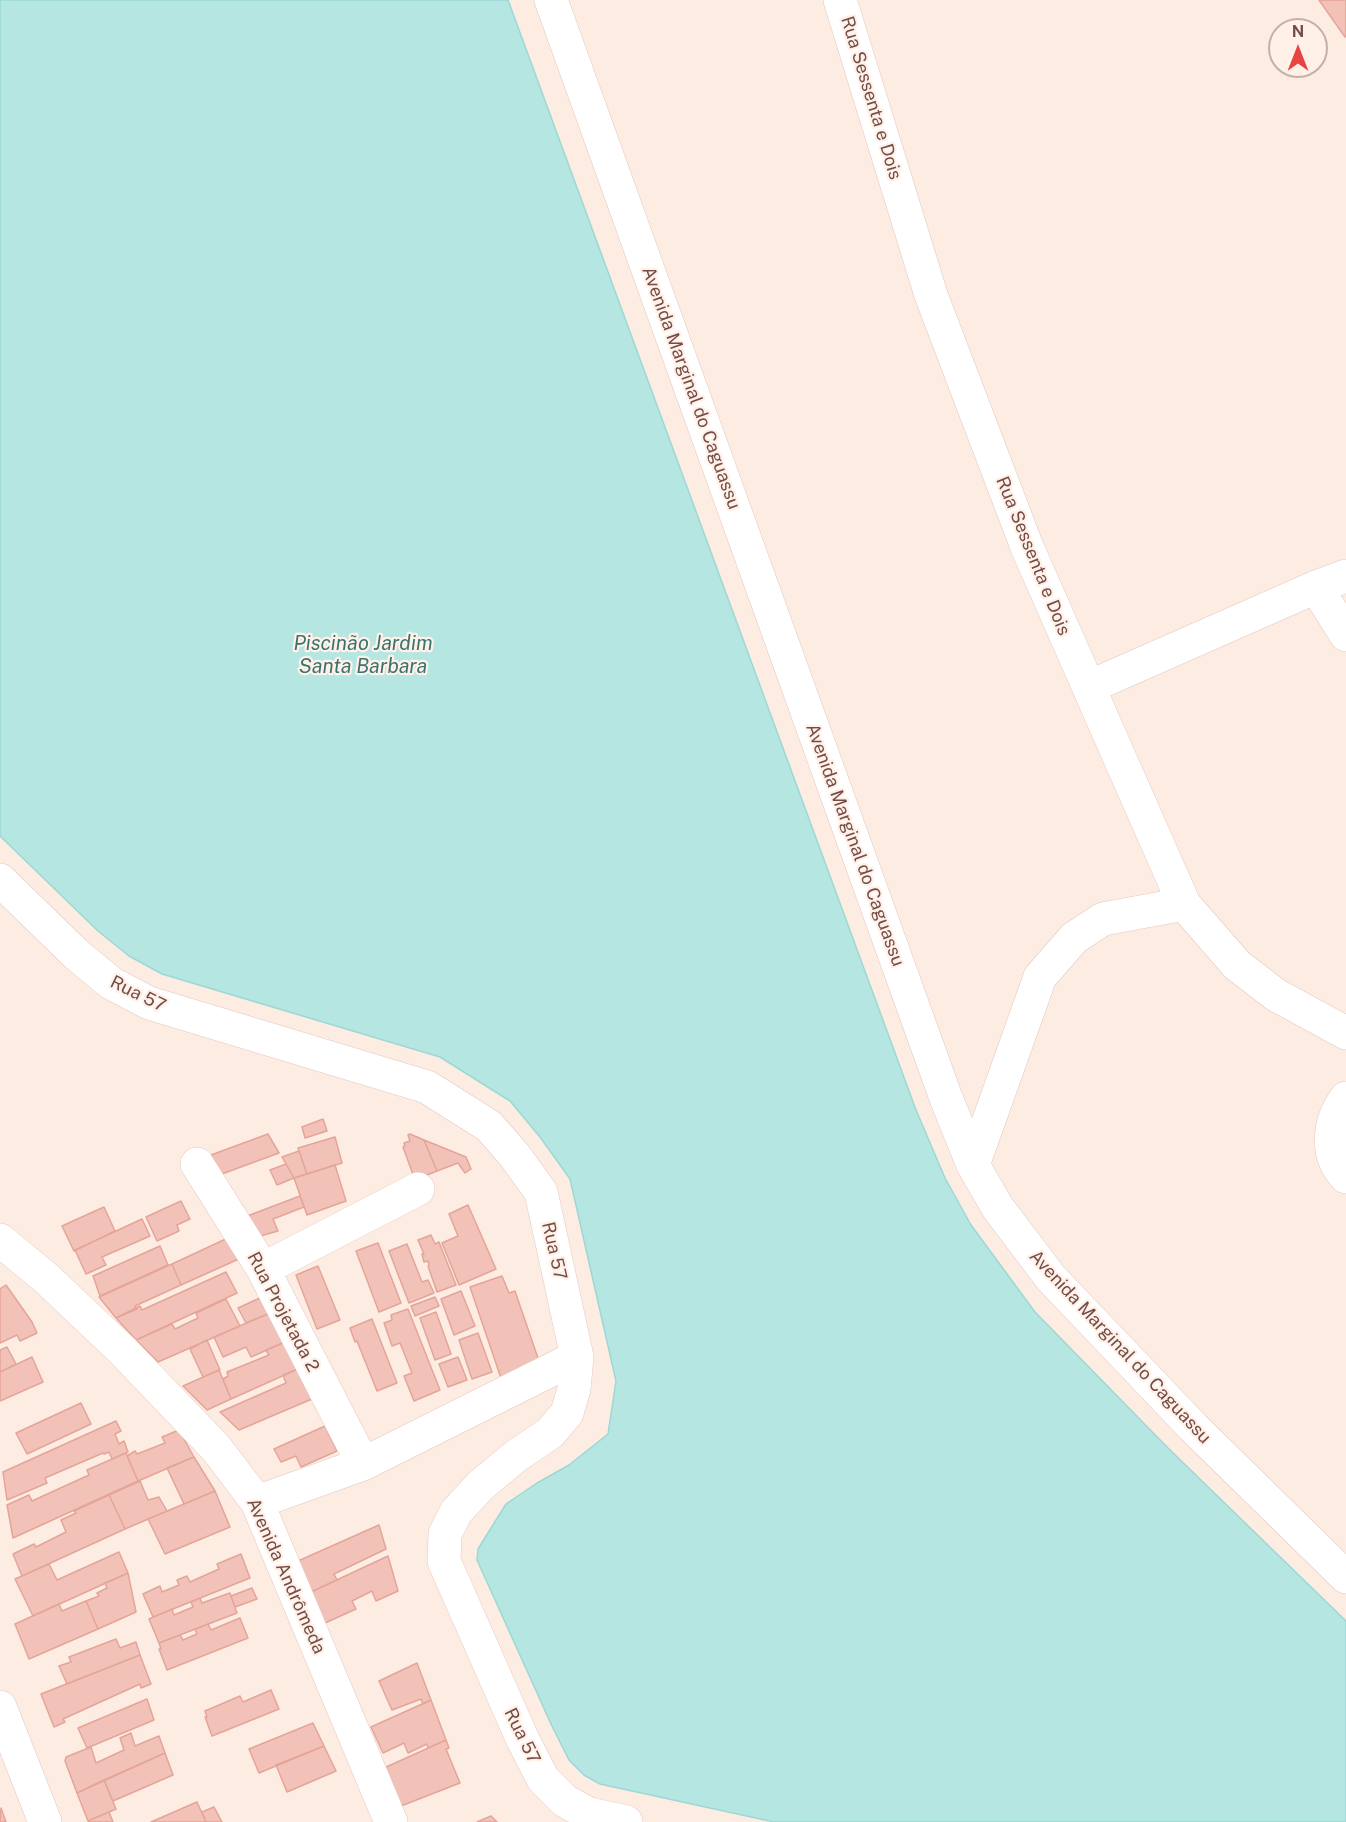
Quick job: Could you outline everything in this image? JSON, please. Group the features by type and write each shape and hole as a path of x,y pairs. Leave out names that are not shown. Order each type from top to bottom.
{"street":[{"name":"Avenida Marginal do Caguassu","path":"551,0 946,1098 974,1165 998,1208 1051,1278 1194,1428 1346,1577"},
{"name":"Rua Sessenta e Dois","path":"840,0 931,295 1027,547 1184,904 1237,965 1276,995 1346,1033"},
{"path":"1089,687 1331,581 1346,635"},
{"name":"Rua 57","path":"0,880 76,954 111,983 150,1003 427,1087 489,1126 515,1156 541,1192 578,1358 574,1389 567,1413 550,1433 516,1455 481,1485 456,1512 446,1534 444,1561 522,1738 543,1779 565,1801 589,1814 626,1822"},
{"path":"974,1165 1040,977 1074,938 1103,920 1184,904"},
{"path":"1346,1098 1334,1116 1330,1133 1333,1152 1341,1173 1346,1177"},
{"name":"Rua Projetada 2","path":"196,1164 262,1269 363,1464"},
{"path":"262,1269 418,1189"},
{"name":"Avenida Andrômeda","path":"0,1240 46,1278 122,1350 216,1448 257,1502 391,1822"},
{"path":"257,1502 363,1464 578,1358"},
{"path":"0,1707 45,1822"}],"water":[{"name":"Piscinão Jardim Santa Barbara","path":"0,0 508,0 916,1110 945,1178 971,1225 1035,1312 1168,1448 1346,1621 1346,1822 774,1822 600,1784 584,1775 569,1760 477,1560 478,1549 506,1504 569,1465 608,1434 616,1381 570,1179 540,1137 510,1101 440,1057 162,974 129,956 98,931 0,836"}],"building":[{"path":"1319,0 1346,0 1345,37"},
{"path":"323,1119 327,1131 305,1138 302,1127"},
{"path":"268,1134 279,1153 219,1175 211,1155"},
{"path":"408,1135 424,1140 437,1171 415,1180 403,1147 404,1143 410,1141"},
{"path":"335,1137 342,1163 307,1174 298,1148"},
{"path":"424,1140 466,1157 471,1169 465,1173 458,1163 437,1171"},
{"path":"299,1151 307,1174 294,1178 282,1157"},
{"path":"286,1164 294,1178 277,1185 270,1170"},
{"path":"335,1165 346,1201 307,1215 294,1178"},
{"path":"300,1196 304,1207 273,1219 278,1231 253,1238 242,1218"},
{"path":"181,1201 190,1219 177,1225 179,1231 157,1241 146,1217"},
{"path":"468,1205 496,1269 459,1285 442,1243 458,1236 449,1214"},
{"path":"104,1207 115,1231 74,1251 62,1226"},
{"path":"142,1219 150,1236 102,1257 106,1265 86,1274 75,1250"},
{"path":"431,1235 435,1244 439,1242 456,1285 437,1292 428,1261 424,1262 422,1254 424,1254 418,1240"},
{"path":"230,1237 241,1258 181,1285 172,1264"},
{"path":"378,1243 401,1303 379,1312 356,1251"},
{"path":"407,1244 422,1282 428,1280 434,1293 409,1303 389,1251"},
{"path":"160,1246 168,1265 100,1296 93,1276"},
{"path":"172,1264 181,1285 135,1306 137,1309 116,1318 99,1297"},
{"path":"318,1266 340,1320 317,1329 296,1275"},
{"path":"226,1272 237,1293 136,1340 116,1318 140,1306 142,1310"},
{"path":"502,1276 509,1293 515,1291 541,1367 502,1381 470,1287"},
{"path":"6,1285 37,1333 20,1341 17,1335 0,1343 0,1289"},
{"path":"461,1291 475,1326 454,1335 441,1299"},
{"path":"262,1297 270,1313 246,1323 238,1308"},
{"path":"435,1297 439,1306 415,1316 411,1306"},
{"path":"226,1299 240,1326 158,1362 136,1340 172,1324 175,1329 198,1318 196,1313"},
{"path":"408,1309 440,1390 414,1401 404,1376 412,1373 400,1343 392,1346 384,1323 392,1320 391,1315"},
{"path":"436,1312 451,1354 435,1360 420,1318"},
{"path":"270,1313 285,1342 251,1357 246,1347 223,1357 214,1337"},
{"path":"372,1319 397,1383 377,1391 350,1328"},
{"path":"478,1333 492,1372 472,1379 459,1340"},
{"path":"207,1340 220,1370 203,1377 190,1349"},
{"path":"285,1342 298,1369 231,1399 223,1379 228,1376 227,1372 269,1355 266,1350"},
{"path":"7,1347 16,1364 0,1372 0,1350"},
{"path":"32,1357 43,1382 0,1401 0,1372"},
{"path":"458,1357 467,1380 448,1387 439,1364"},
{"path":"298,1369 312,1399 239,1430 220,1412 286,1383 283,1375"},
{"path":"219,1370 231,1399 207,1410 183,1386"},
{"path":"81,1403 91,1424 27,1454 16,1433"},
{"path":"116,1421 121,1431 115,1434 119,1444 124,1441 128,1452 112,1459 109,1452 103,1453 45,1478 47,1483 7,1500 3,1472"},
{"path":"325,1426 337,1451 301,1467 296,1456 281,1462 274,1449"},
{"path":"179,1430 194,1457 138,1481 127,1456 135,1451 137,1454 165,1443 162,1437"},
{"path":"126,1453 138,1481 13,1538 7,1505 29,1495 32,1501 89,1475 87,1470"},
{"path":"194,1457 215,1491 184,1504 167,1468"},
{"path":"140,1481 148,1500 159,1497 167,1511 125,1529 109,1495"},
{"path":"215,1491 230,1527 165,1554 148,1519"},
{"path":"109,1495 125,1529 22,1576 13,1554 34,1544 36,1547 66,1532 61,1520 76,1513 74,1511"},
{"path":"379,1525 386,1549 334,1574 337,1580 311,1592 298,1561"},
{"path":"119,1552 128,1573 33,1616 15,1579 49,1564 57,1580"},
{"path":"241,1554 250,1578 153,1617 143,1594 160,1586 162,1592 179,1585 177,1580 187,1576 190,1582 219,1569 217,1564"},
{"path":"388,1556 398,1591 376,1601 372,1591 352,1601 356,1609 325,1623 311,1592"},
{"path":"128,1573 136,1612 98,1629 86,1601 99,1596 97,1593 107,1588 105,1583"},
{"path":"252,1588 257,1599 235,1607 231,1596"},
{"path":"230,1593 237,1613 159,1643 149,1619 172,1609 174,1615 193,1607 191,1602 200,1598 202,1603"},
{"path":"86,1601 98,1629 29,1659 15,1624 59,1604 62,1611"},
{"path":"240,1618 248,1638 167,1670 159,1643 180,1635 183,1640 197,1634 195,1629 208,1624 211,1630"},
{"path":"116,1639 120,1648 136,1642 140,1655 67,1684 59,1666 71,1662 69,1657"},
{"path":"140,1655 151,1684 141,1688 140,1684 63,1719 65,1722 54,1727 41,1694"},
{"path":"417,1663 431,1700 423,1704 421,1699 392,1710 379,1681"},
{"path":"271,1690 279,1709 212,1736 205,1711 240,1696 243,1702"},
{"path":"147,1699 154,1720 87,1748 78,1728"},
{"path":"431,1700 446,1740 428,1748 427,1744 408,1753 404,1743 383,1753 371,1727"},
{"path":"313,1723 324,1746 259,1773 249,1749"},
{"path":"131,1733 135,1746 159,1736 165,1753 77,1793 65,1761 66,1757 91,1747 96,1763 124,1750 120,1738"},
{"path":"446,1740 449,1748 446,1749 460,1783 401,1806 384,1768"},
{"path":"324,1746 336,1771 287,1792 276,1765"},
{"path":"165,1753 173,1775 113,1801 104,1780"},
{"path":"104,1780 116,1809 88,1821 77,1793"},
{"path":"197,1802 206,1822 151,1822"},
{"path":"214,1807 222,1822 206,1822 202,1812"},
{"path":"1,1808 6,1822 0,1822"},
{"path":"109,1812 113,1822 88,1821"},
{"path":"491,1816 497,1822 477,1822"}]}
